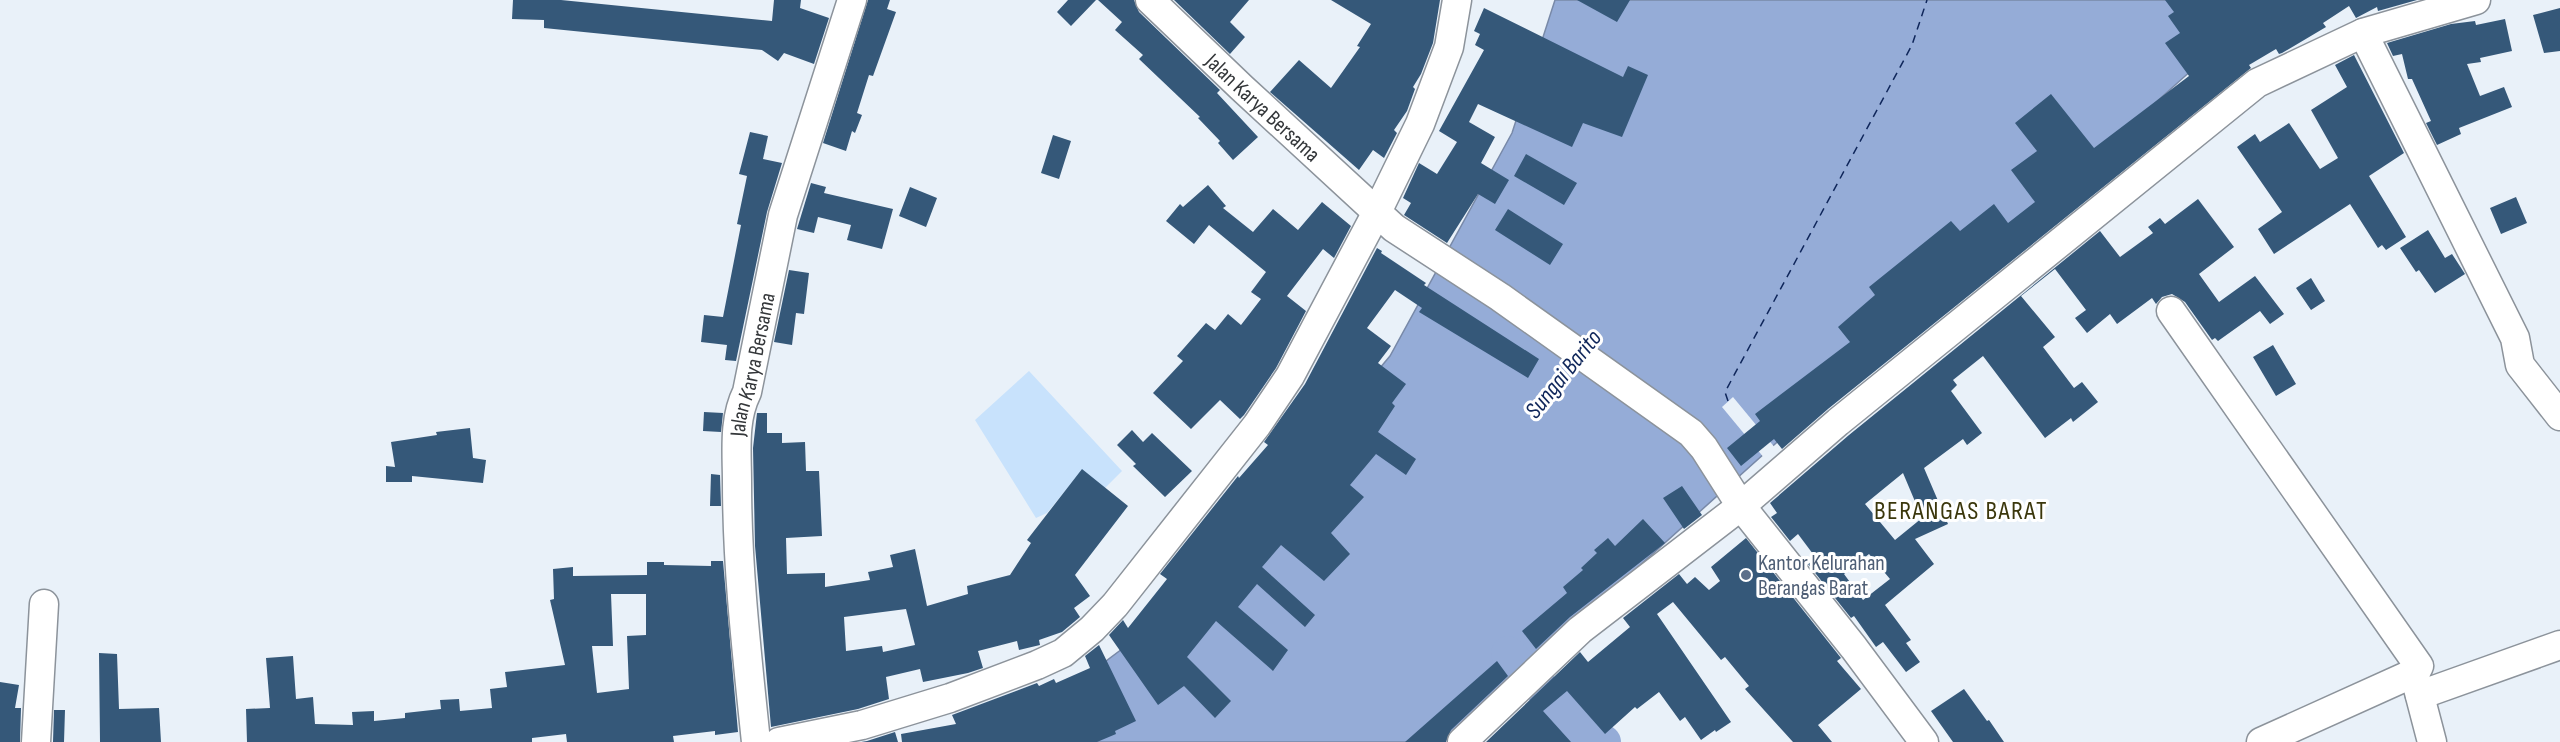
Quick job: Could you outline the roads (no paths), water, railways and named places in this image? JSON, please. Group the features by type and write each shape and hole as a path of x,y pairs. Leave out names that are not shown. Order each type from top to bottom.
{"street":[{"name":"Jalan Karya Bersama","path":"756,742 743,620 737,529 737,425 741,405 747,392 783,215 852,0"},
{"name":"Jalan Karya Bersama","path":"1150,0 1386,220 1500,297 1691,433 1704,448 1739,502 1854,648 1924,742"},
{"path":"779,742 862,725 950,699 1063,653 1092,629 1115,605 1274,401 1386,220 1449,47 1457,0"},
{"path":"1462,742 1580,630 2258,83 2363,33 2476,0"},
{"path":"2363,33 2515,338 2520,365 2560,416"},
{"path":"2171,311 2418,663 2417,684 2432,742"},
{"path":"36,742 44,604"},
{"path":"2261,742 2417,684 2560,645"}],"water":[{"name":"Sungai Barito","path":"1555,0 2292,0 2233,33 1443,742 998,742 1150,628 1238,537 1390,356 1512,133"}],"waterway":[{"path":"1508,653 1580,728 1604,742"}],"place":[{"name":"Kantor Kelurahan Berangas Barat","path":"1746,575"}],"district":[{"name":"BERANGAS BARAT","path":"1961,510"}]}
